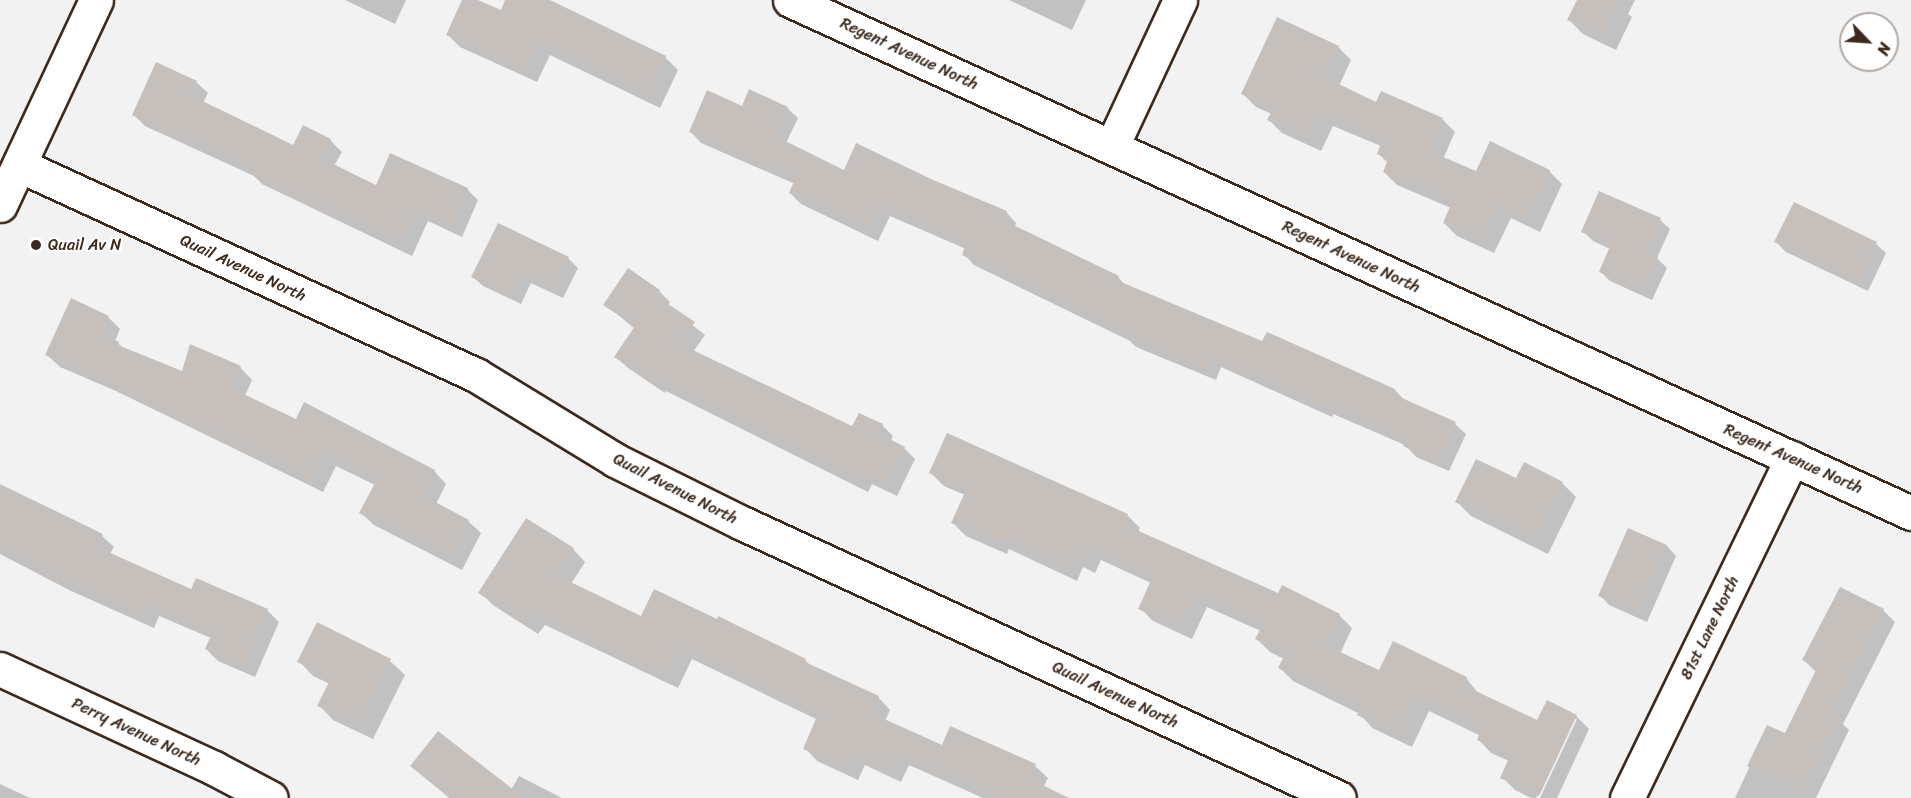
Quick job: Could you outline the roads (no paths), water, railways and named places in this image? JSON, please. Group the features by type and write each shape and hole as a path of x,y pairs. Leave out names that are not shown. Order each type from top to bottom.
{"street":[{"path":"0,205 96,0"},
{"name":"Regent Avenue North","path":"790,0 1911,513"},
{"path":"1112,146 1180,0"},
{"name":"Quail Avenue North","path":"19,165 476,375 615,460 742,523 1339,798"},
{"name":"81st Lane North","path":"1626,798 1792,458"},
{"name":"Perry Avenue North","path":"0,669 214,768 271,798"}],"place":[{"name":"Quail Av N","path":"36,245"}]}
